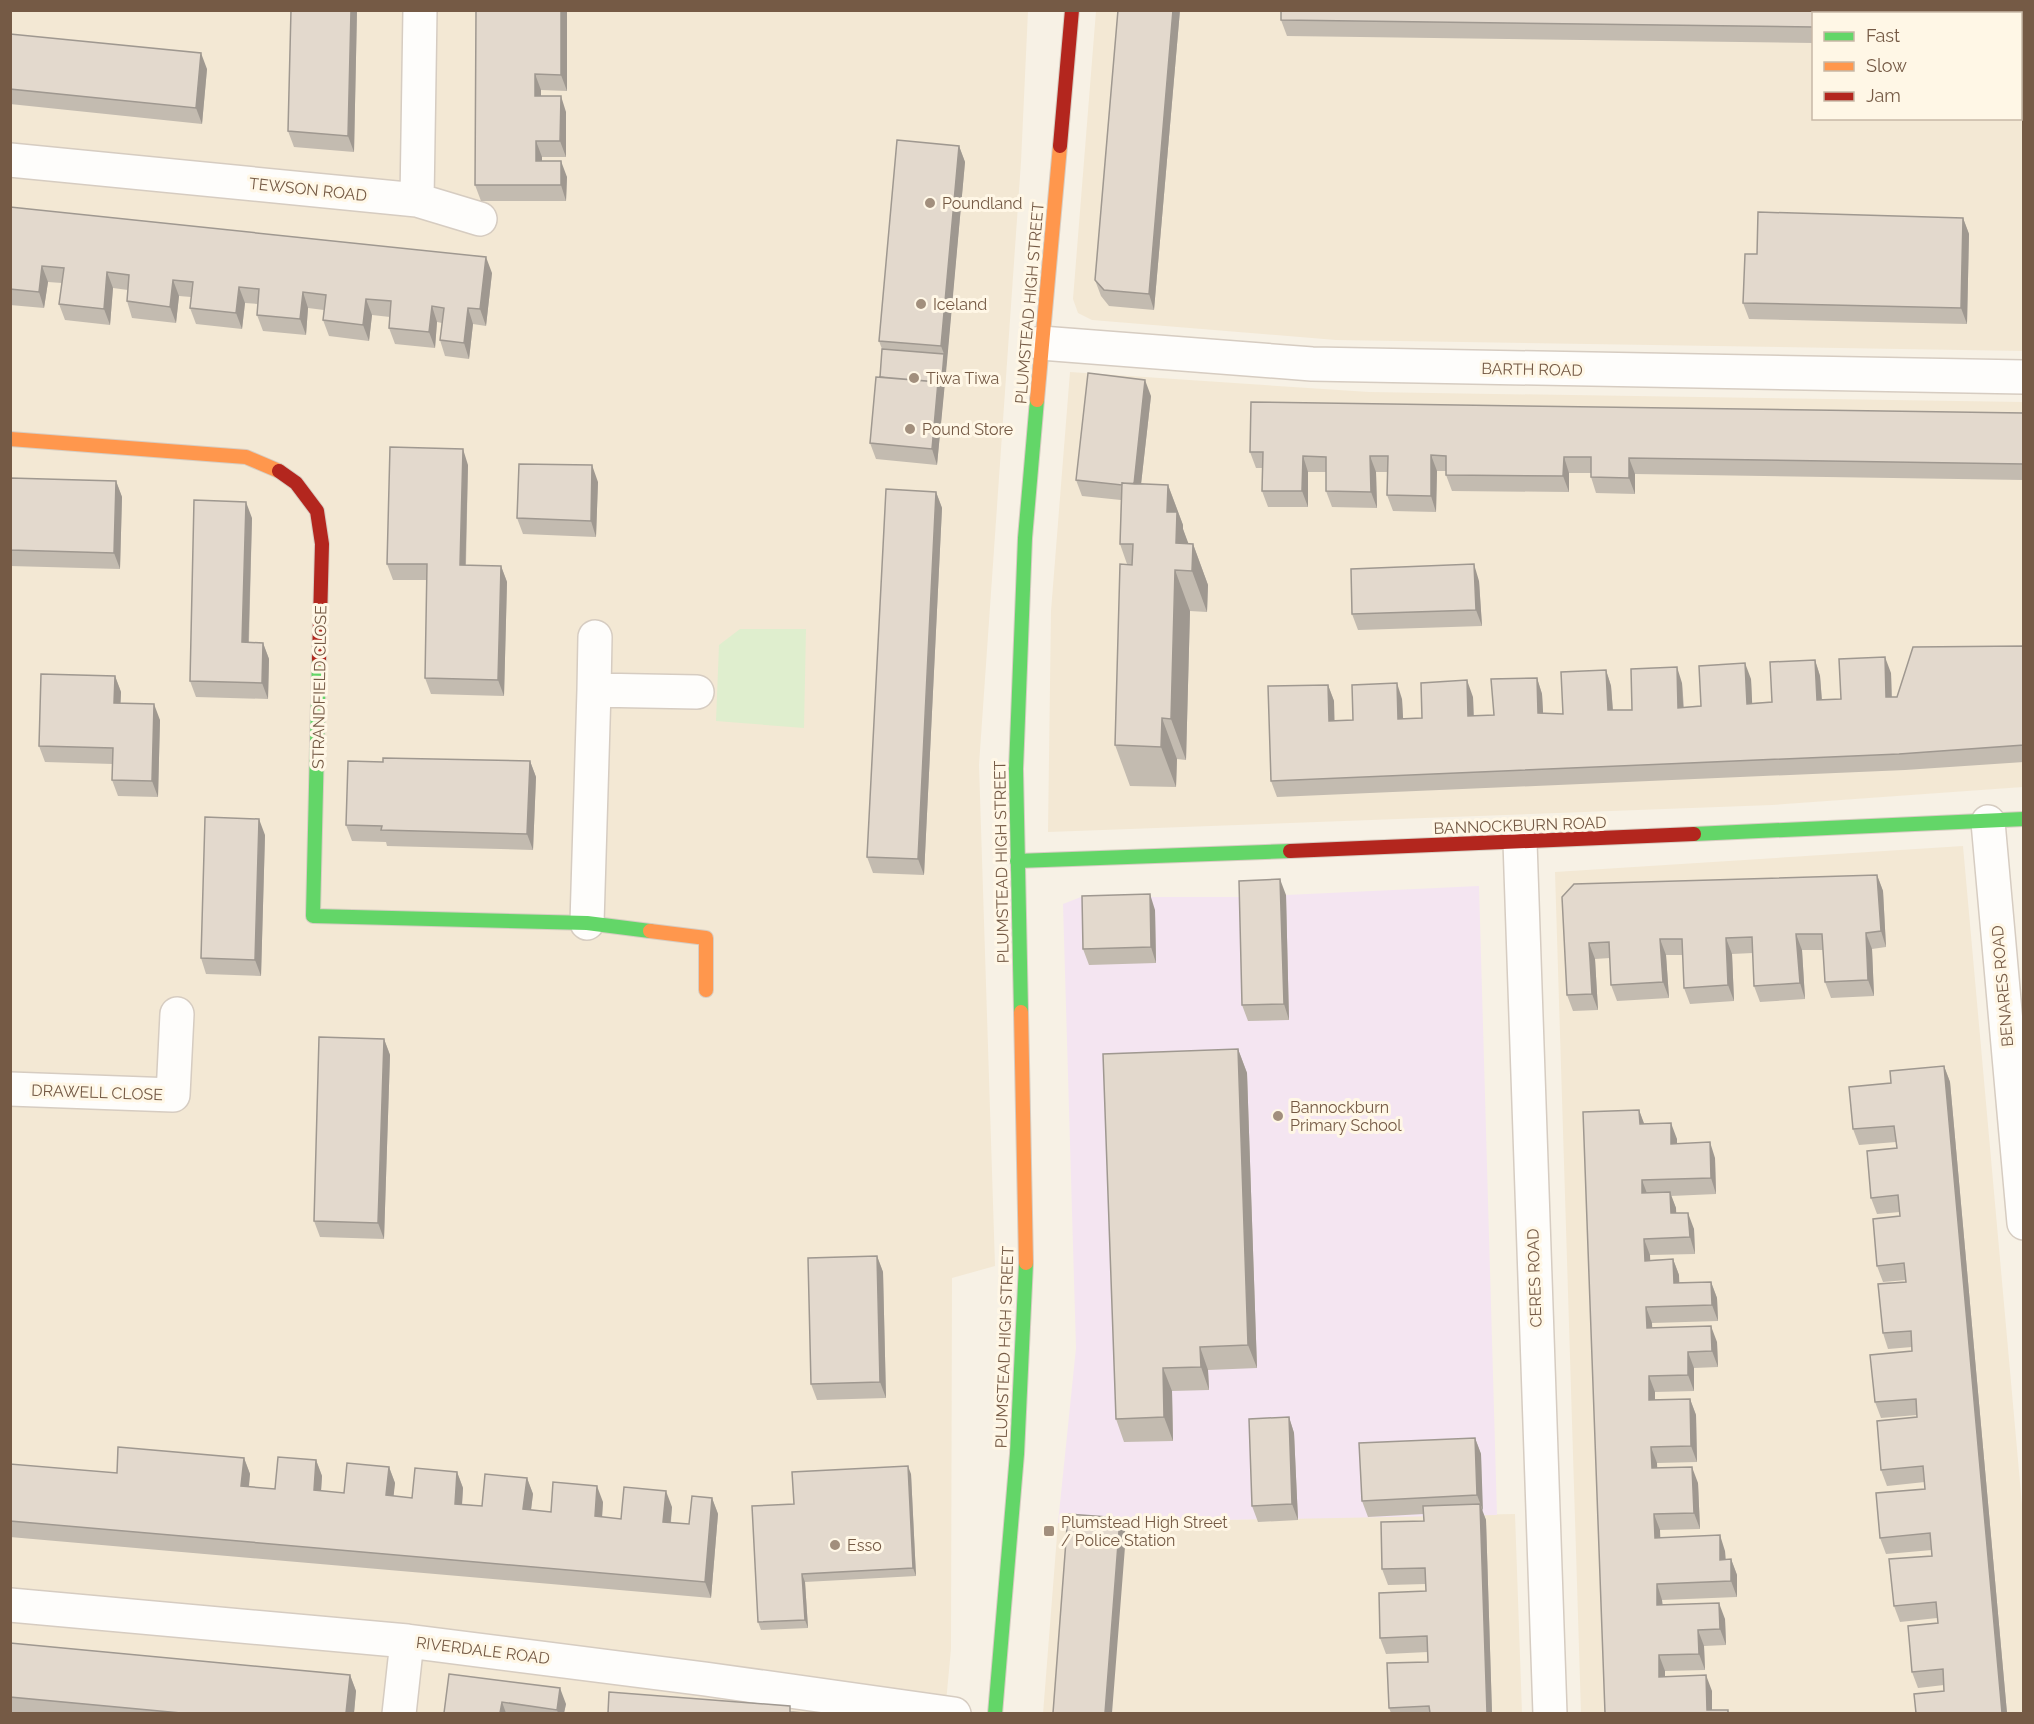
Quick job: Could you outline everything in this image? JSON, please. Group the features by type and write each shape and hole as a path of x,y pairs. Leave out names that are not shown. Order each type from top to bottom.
{"street":[{"path":"417,200 420,10"},
{"name":"PLUMSTEAD HIGH STREET","path":"995,1713 1017,1454 1026,1262 1017,861 1017,707 1025,538 1072,10"},
{"name":"TEWSON ROAD","path":"10,160 417,200 480,219"},
{"name":"BARTH ROAD","path":"1041,343 1312,364 2024,377"},
{"name":"STRANDFIELD CLOSE","path":"10,439 246,457 273,467 296,483 317,511 322,544 313,916 587,923 706,938 706,990"},
{"path":"587,923 595,637"},
{"path":"594,690 697,692"},
{"name":"BANNOCKBURN ROAD","path":"1017,861 1520,842 2024,819"},
{"name":"BENARES ROAD","path":"1988,822 2024,1223"},
{"name":"CERES ROAD","path":"1520,842 1550,1713"},
{"name":"DRAWELL CLOSE","path":"10,1089 173,1095 177,1014"},
{"name":"RIVERDALE ROAD","path":"10,1605 407,1641 954,1713"},
{"path":"399,1713 407,1641"}],"shaded area":[{"path":"11,11 1028,11 1021,162 979,765 995,1266 952,1278 951,1649 945,1713 11,1714"},
{"path":"1096,11 2023,11 2023,351 1336,340 1092,320 1078,313 1073,299"},
{"path":"1070,372 1369,392 2023,402 2023,787 1772,805 1048,832 1051,611"},
{"path":"1963,846 2023,1516 2023,1713 1581,1713 1555,872"},
{"name":"Bannockburn Primary School","path":"1479,886 1497,1515 1058,1523 1076,1348 1063,904 1081,897 1245,897"},
{"path":"1515,1514 1522,1713 1043,1714 1058,1523"}],"green space":[{"path":"740,629 806,629 804,728 716,721 719,645"}],"building":[{"path":"291,10 351,10 348,136 288,131"},
{"path":"476,10 561,10 561,75 535,74 535,96 561,96 560,141 536,141 536,161 561,161 561,185 475,185"},
{"path":"1118,10 1173,10 1149,294 1104,290 1095,280"},
{"path":"1281,10 1954,10 1954,12 1812,12 1812,27 1281,20"},
{"path":"10,34 201,53 196,108 10,89"},
{"path":"897,140 959,146 941,346 879,341"},
{"path":"10,207 486,257 480,309 468,308 464,343 440,340 444,308 432,306 429,332 389,328 391,301 366,299 363,325 323,320 326,295 303,292 300,319 257,315 259,289 239,287 236,313 190,308 193,282 173,280 170,307 127,301 129,275 107,272 104,309 59,304 64,268 42,266 39,292 10,289"},
{"path":"1758,212 1963,218 1961,308 1743,303 1745,254 1757,254"},
{"path":"882,349 944,354 941,390 938,382 880,377"},
{"path":"1088,373 1145,380 1134,484 1122,483 1122,485 1076,480"},
{"name":"Pound Store","path":"876,377 938,382 932,449 870,443"},
{"path":"1251,402 2024,413 2024,464 1629,458 1629,478 1591,477 1591,457 1564,457 1563,476 1446,475 1446,456 1431,455 1431,496 1387,495 1388,456 1370,456 1371,492 1326,491 1326,457 1303,456 1302,491 1262,491 1263,452 1250,452"},
{"path":"390,447 463,449 460,565 501,566 498,680 425,678 427,564 387,564"},
{"path":"519,464 592,465 591,521 517,518"},
{"path":"10,478 116,481 114,553 10,550"},
{"path":"1122,483 1168,485 1167,512 1177,512 1176,543 1193,544 1192,571 1175,570 1171,719 1162,718 1161,747 1115,745 1120,564 1132,565 1133,544 1120,544"},
{"path":"886,489 936,492 918,859 867,857"},
{"path":"194,500 246,502 242,642 263,643 262,683 190,681"},
{"path":"1474,564 1476,610 1352,614 1351,569"},
{"path":"2024,646 2024,745 1899,754 1271,781 1268,686 1328,685 1329,721 1353,720 1352,685 1397,683 1398,719 1422,718 1421,683 1467,680 1468,716 1494,715 1491,679 1537,678 1538,713 1563,714 1561,672 1606,670 1608,710 1632,710 1631,669 1677,667 1678,708 1701,706 1699,666 1745,663 1747,704 1772,702 1770,662 1815,660 1817,700 1841,699 1839,659 1885,657 1886,697 1897,697 1913,647"},
{"path":"41,674 115,676 114,703 154,704 152,781 112,780 113,748 39,746"},
{"path":"383,758 530,761 527,834 381,830 382,826 346,825 348,761 383,762"},
{"path":"205,817 259,819 255,960 201,958"},
{"path":"1877,875 1881,931 1866,933 1868,980 1825,982 1822,934 1796,934 1800,983 1754,986 1752,937 1726,938 1728,985 1684,988 1682,939 1660,939 1663,982 1611,985 1609,942 1589,943 1592,994 1567,995 1562,897 1574,884"},
{"path":"1280,879 1284,1004 1242,1005 1239,881"},
{"path":"1150,894 1151,947 1083,949 1082,896"},
{"path":"319,1037 384,1039 378,1223 314,1221"},
{"path":"1238,1049 1248,1345 1200,1347 1201,1367 1163,1368 1164,1417 1116,1419 1103,1054"},
{"path":"1944,1066 2002,1713 1916,1713 1914,1694 1944,1691 1943,1669 1912,1672 1908,1626 1938,1623 1936,1602 1894,1606 1889,1559 1932,1556 1930,1533 1880,1538 1876,1493 1925,1489 1923,1466 1881,1470 1877,1421 1917,1417 1916,1399 1875,1402 1870,1355 1912,1351 1911,1331 1883,1333 1878,1284 1906,1282 1904,1263 1877,1266 1873,1219 1900,1216 1898,1195 1871,1198 1867,1151 1897,1148 1894,1126 1853,1129 1849,1087 1891,1083 1890,1071"},
{"path":"1639,1110 1640,1124 1671,1123 1671,1144 1710,1142 1711,1178 1642,1180 1642,1193 1670,1192 1671,1213 1688,1213 1690,1237 1644,1239 1645,1261 1673,1259 1674,1283 1711,1282 1712,1305 1646,1307 1647,1328 1711,1326 1712,1351 1688,1352 1688,1375 1649,1376 1649,1400 1690,1399 1691,1446 1651,1447 1652,1468 1692,1467 1694,1513 1654,1514 1655,1538 1720,1535 1720,1560 1731,1559 1731,1581 1657,1584 1657,1605 1719,1603 1720,1629 1698,1630 1699,1654 1659,1655 1659,1677 1706,1675 1707,1710 1728,1710 1728,1713 1605,1713 1583,1112"},
{"path":"877,1256 880,1382 811,1384 808,1258"},
{"path":"1289,1417 1292,1504 1252,1506 1249,1419"},
{"path":"1475,1438 1477,1495 1362,1501 1359,1443"},
{"path":"118,1447 244,1458 241,1486 275,1489 278,1457 316,1460 314,1490 344,1493 347,1463 389,1467 386,1495 412,1498 415,1468 457,1472 455,1504 482,1506 485,1474 527,1478 523,1509 551,1512 553,1482 597,1486 595,1516 621,1519 624,1487 666,1491 663,1522 689,1524 692,1496 712,1498 705,1582 10,1521 10,1464 117,1473"},
{"name":"Esso","path":"908,1466 913,1568 802,1574 805,1620 758,1622 752,1506 794,1504 792,1472"},
{"path":"1480,1504 1487,1713 1430,1713 1429,1706 1389,1708 1387,1663 1428,1662 1427,1636 1380,1638 1379,1593 1426,1591 1425,1568 1382,1569 1381,1522 1424,1521 1423,1506"},
{"path":"1068,1514 1120,1518 1105,1713 1053,1713"},
{"path":"10,1643 350,1675 346,1713 181,1713 10,1697"},
{"path":"449,1674 560,1688 557,1710 502,1702 500,1713 444,1713"},
{"path":"609,1692 790,1706 790,1712 804,1713 608,1713"}],"traffic: fast":[{"path":"1021,1012 1016,769 1025,538 1037,400"},
{"path":"319,659 313,916 587,923 650,931"},
{"path":"1694,834 2024,819"},
{"path":"1017,861 1290,851"},
{"path":"995,1714 1017,1454 1026,1263"}],"traffic: slow":[{"path":"1037,400 1060,146"},
{"path":"10,439 246,457 279,471"},
{"path":"650,931 706,938 706,990"},
{"path":"1021,1012 1026,1263"}],"traffic: jam":[{"path":"1060,146 1072,10"},
{"path":"279,471 296,483 317,511 322,544 319,659"},
{"path":"1290,851 1694,834"}],"place":[{"name":"Poundland","path":"930,203"},
{"name":"Iceland","path":"921,304"},
{"name":"Tiwa Tiwa","path":"914,378"},
{"name":"Pound Store","path":"910,429"},
{"name":"Bannockburn Primary School","path":"1278,1116"},
{"name":"Plumstead High Street / Police Station","path":"1049,1531"},
{"name":"Esso","path":"835,1545"}]}
